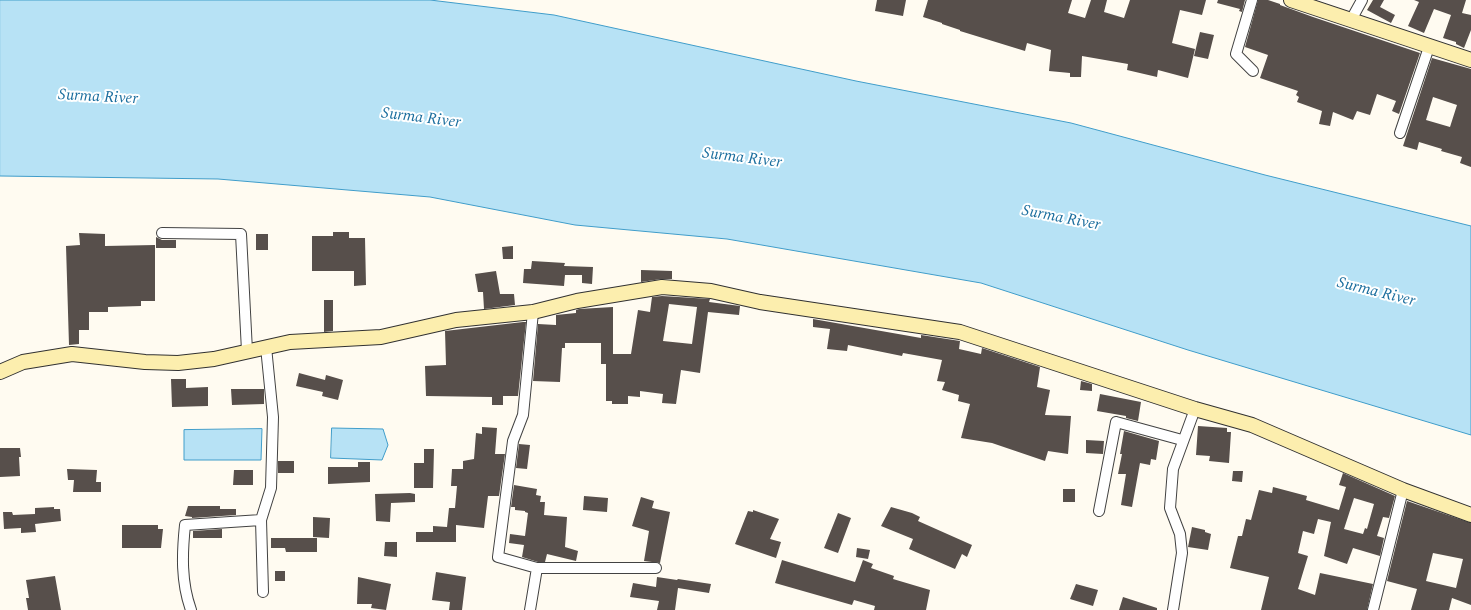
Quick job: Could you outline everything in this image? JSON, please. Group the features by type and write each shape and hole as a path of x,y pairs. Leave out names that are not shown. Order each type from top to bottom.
{"street":[{"path":"1252,0 1236,54 1253,71"},
{"path":"1291,0 1471,60"},
{"path":"1351,20 1362,0"},
{"path":"1400,133 1429,47"},
{"path":"162,233 241,234 248,351"},
{"path":"0,372 23,362 72,354 145,362 178,363 214,359 290,342 381,337 456,320 533,312 577,301 662,287 711,291 760,302 960,332 1195,409 1252,425 1403,490 1471,515"},
{"path":"533,312 523,415 513,441 498,557 537,568 656,568"},
{"path":"263,592 261,520 271,488 273,418 266,347"},
{"path":"1172,610 1182,553 1180,534 1170,508 1173,469 1182,440 1195,409"},
{"path":"1099,511 1116,422 1182,440"},
{"path":"1373,610 1403,490"},
{"path":"191,610 184,591 182,554 185,525 261,520"},
{"path":"530,610 537,568"}],"water":[{"name":"Surma River","path":"0,0 430,0 554,15 856,81 1071,123 1265,175 1471,226 1471,435 1188,350 981,283 727,239 575,225 430,197 218,179 0,176"},
{"path":"332,428 383,429 388,445 382,460 331,458"},
{"path":"262,429 261,460 184,460 184,430"}],"building":[{"path":"877,0 906,0 903,16 875,11"},
{"path":"928,0 1072,0 1068,13 1085,18 1091,0 1107,0 1104,12 1124,18 1130,0 1206,0 1202,15 1180,10 1172,43 1195,49 1188,78 1158,70 1157,77 1127,70 1128,64 1082,56 1081,77 1070,77 1070,73 1049,71 1051,50 1027,43 1025,51 960,31 923,17"},
{"path":"1218,0 1245,0 1242,12 1239,11 1240,9 1217,3"},
{"path":"1258,0 1268,0 1313,17 1420,53 1399,114 1392,111 1396,101 1377,94 1370,115 1357,111 1353,120 1333,112 1330,126 1319,124 1322,111 1297,102 1299,97 1296,95 1298,91 1260,78 1268,55 1245,47"},
{"path":"1373,0 1384,0 1380,7 1395,15 1391,23 1367,10"},
{"path":"1414,0 1466,0 1462,13 1471,15 1471,30 1464,48 1456,44 1456,42 1443,38 1451,15 1434,9 1424,33 1408,26 1419,2"},
{"path":"1200,32 1214,35 1208,59 1194,56"},
{"path":"1432,58 1471,69 1471,167 1460,163 1462,157 1441,151 1442,149 1419,142 1417,150 1403,146","holes":["1433,97 1457,105 1450,127 1426,120"]},
{"path":"333,232 349,232 349,238 365,238 366,285 354,286 354,271 312,271 312,236 333,236"},
{"path":"79,233 105,234 105,246 155,245 155,301 141,301 141,306 108,307 108,312 89,312 89,330 79,330 79,344 69,345 66,246 80,245"},
{"path":"256,234 268,234 268,250 256,250"},
{"path":"156,237 162,240 176,240 176,248 156,248"},
{"path":"513,246 513,259 503,259 502,247"},
{"path":"532,261 565,263 564,266 593,267 592,284 582,283 582,275 565,275 564,286 523,283 524,269 531,269"},
{"path":"641,270 672,271 672,279 641,282"},
{"path":"496,271 500,294 514,294 515,305 484,309 483,292 478,292 475,274"},
{"path":"662,296 710,299 709,302 740,306 739,315 708,312 700,373 681,370 676,404 662,403 663,394 640,391 640,397 628,396 628,404 612,404 612,401 606,401 606,364 601,364 601,343 565,343 565,348 562,348 560,382 533,381 538,324 556,325 556,315 576,313 576,310 579,309 613,307 613,354 631,354 638,310 650,312 652,297","holes":["669,304 697,307 692,344 663,341"]},
{"path":"324,300 333,300 333,331 324,332"},
{"path":"813,319 921,338 921,335 960,341 959,349 981,354 982,348 1040,367 1037,387 1050,390 1045,415 1071,416 1068,454 1048,451 1045,461 992,443 961,438 970,404 958,401 959,395 942,390 945,382 937,381 942,360 903,353 902,356 848,345 847,351 827,349 830,329 813,327"},
{"path":"526,322 518,396 503,396 503,405 492,405 492,397 426,396 425,366 446,365 445,331"},
{"path":"299,373 325,380 326,375 343,380 338,400 322,396 323,392 296,386"},
{"path":"171,379 186,379 186,388 208,387 208,406 172,407"},
{"path":"1081,381 1092,384 1092,391 1080,390"},
{"path":"231,389 264,389 264,404 232,405"},
{"path":"1100,394 1141,402 1138,421 1126,418 1126,416 1097,411"},
{"path":"1198,426 1227,428 1227,432 1231,432 1229,463 1209,461 1210,456 1196,455"},
{"path":"482,427 497,428 495,454 505,454 499,496 488,496 484,528 456,525 456,542 416,542 416,532 433,532 433,526 447,527 449,508 455,508 457,486 451,486 452,469 463,469 463,461 474,459 476,433 482,434"},
{"path":"1124,431 1159,441 1156,460 1151,459 1150,465 1140,463 1132,507 1121,505 1126,474 1118,474"},
{"path":"1086,440 1104,441 1103,454 1086,453"},
{"path":"519,444 530,445 527,469 516,468"},
{"path":"0,448 20,448 20,476 0,477"},
{"path":"424,449 434,449 433,488 414,488 414,463 424,463"},
{"path":"278,461 294,461 294,473 278,473"},
{"path":"358,462 370,462 370,482 328,484 328,467 358,467"},
{"path":"67,469 97,470 96,482 101,482 101,492 73,492 74,480 68,480"},
{"path":"234,470 253,470 253,485 233,485"},
{"path":"1233,471 1243,471 1242,482 1232,481"},
{"path":"1343,473 1395,496 1389,518 1383,517 1377,536 1384,538 1380,556 1353,548 1347,564 1324,556 1331,522 1318,519 1314,534 1303,531 1298,553 1308,556 1298,589 1315,595 1320,573 1373,584 1367,610 1261,610 1269,577 1230,568 1238,536 1242,536 1246,519 1251,520 1259,490 1272,493 1273,487 1307,496 1306,500 1339,510 1346,487 1339,485","holes":["1354,498 1374,504 1367,529 1365,528 1363,534 1344,529"]},
{"path":"514,485 537,489 536,495 541,496 540,502 545,502 544,515 567,517 565,547 578,551 576,561 547,554 545,562 538,562 522,557 524,545 509,543 510,534 525,536 528,513 525,511 515,510 515,507 511,507"},
{"path":"1063,489 1075,489 1075,502 1063,502"},
{"path":"375,494 415,494 415,502 391,503 390,522 376,521"},
{"path":"584,496 608,498 607,512 583,510"},
{"path":"641,497 654,501 652,508 670,512 660,563 644,561 649,531 632,526"},
{"path":"1407,501 1471,523 1471,605 1452,598 1449,610 1411,610 1417,589 1387,581","holes":["1433,553 1463,559 1456,588 1426,581"]},
{"path":"188,506 220,506 220,509 236,509 236,515 192,518 185,516"},
{"path":"54,507 54,509 60,509 61,521 35,524 36,532 21,533 21,528 4,529 3,512 12,512 13,515 35,514 35,508"},
{"path":"891,507 912,513 920,517 918,521 972,545 967,557 962,554 955,569 909,549 913,539 881,526"},
{"path":"753,510 779,519 770,539 781,542 776,558 735,544 748,511 753,512"},
{"path":"838,513 851,518 838,553 824,548"},
{"path":"313,517 330,518 329,538 313,537"},
{"path":"122,525 158,525 158,529 163,529 161,548 122,548"},
{"path":"1192,527 1205,530 1205,532 1211,534 1208,550 1188,547"},
{"path":"222,529 222,538 193,538 193,531"},
{"path":"271,538 317,538 317,552 286,552 285,548 271,548"},
{"path":"385,542 397,542 397,557 384,556"},
{"path":"857,548 870,550 868,559 856,557"},
{"path":"782,560 855,582 863,560 873,564 871,568 894,576 893,579 930,590 926,610 874,610 875,606 854,600 852,605 775,583"},
{"path":"275,571 285,571 285,581 275,581"},
{"path":"436,572 466,577 462,610 449,610 450,602 432,600"},
{"path":"55,576 61,610 28,610 26,598 29,598 26,580"},
{"path":"358,577 391,584 386,610 371,608 372,604 357,604"},
{"path":"657,577 711,584 709,593 678,588 675,610 657,610 659,601 630,597 633,583 656,587"},
{"path":"1076,584 1098,590 1093,606 1070,599"},
{"path":"1123,597 1157,608 1157,610 1119,610"}]}
